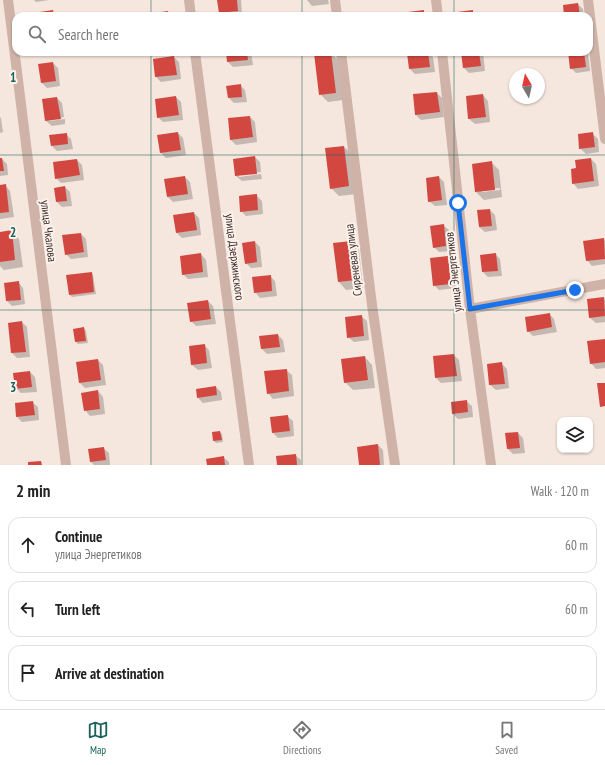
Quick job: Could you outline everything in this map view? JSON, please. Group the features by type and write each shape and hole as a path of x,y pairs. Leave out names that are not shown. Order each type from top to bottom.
{"street":[{"name":"улица Чкалова","path":"8,0 12,32"},
{"path":"189,0 190,12"},
{"path":"335,0 336,12"},
{"path":"436,0 438,12"},
{"path":"588,0 589,12"},
{"path":"593,41 605,138"},
{"name":"улица Чкалова","path":"15,56 66,465"},
{"name":"улица Дзержинского","path":"196,56 249,465"},
{"name":"Сиреневая улица","path":"342,56 372,305 395,465"},
{"name":"улица Энергетиков","path":"442,56 470,309 491,465"},
{"path":"470,309 605,284"}],"building":[{"path":"217,0 237,0 238,11 219,12"},
{"path":"578,3 579,12 564,12 563,5"},
{"path":"53,10 53,12 40,12"},
{"path":"424,10 424,12 408,12"},
{"path":"473,10 473,12 457,12"},
{"path":"174,56 177,75 155,77 153,59"},
{"path":"226,56 248,56 248,60 227,62"},
{"path":"314,56 331,56 336,93 319,95"},
{"path":"407,56 429,56 430,67 409,69"},
{"path":"462,56 480,56 481,66 463,68"},
{"path":"568,56 585,56 586,67 570,69"},
{"path":"53,62 56,81 41,83 38,64"},
{"path":"241,84 242,97 228,98 226,86"},
{"path":"437,92 440,112 415,115 413,94"},
{"path":"483,94 486,117 468,119 466,96"},
{"path":"176,96 179,115 157,118 155,99"},
{"path":"57,97 61,119 45,121 42,99"},
{"path":"250,116 253,137 230,140 228,118"},
{"path":"178,132 181,150 160,153 157,135"},
{"path":"593,132 595,147 579,149 578,134"},
{"path":"67,133 68,144 51,146 49,135"},
{"path":"344,146 349,186 330,189 325,148"},
{"path":"255,156 257,174 235,176 233,159"},
{"path":"0,158 2,158 4,171 0,171"},
{"path":"591,158 594,181 572,184 571,169 576,168 575,160"},
{"path":"77,159 80,175 55,179 53,162"},
{"path":"492,161 495,190 475,192 472,164"},
{"path":"185,176 188,194 167,197 164,179"},
{"path":"439,176 442,200 428,202 426,178"},
{"path":"6,184 9,212 0,213 0,185"},
{"path":"65,186 67,201 56,202 54,188"},
{"path":"257,194 258,210 240,212 239,196"},
{"path":"490,209 492,226 479,227 477,210"},
{"path":"194,212 197,230 176,233 173,215"},
{"path":"444,224 446,246 433,248 430,226"},
{"path":"12,230 15,260 0,262 0,232"},
{"path":"81,233 84,252 65,255 62,235"},
{"path":"604,238 605,259 586,261 583,241"},
{"path":"255,241 257,262 245,264 242,243"},
{"path":"351,241 356,280 338,282 333,243"},
{"path":"201,253 203,272 182,275 180,256"},
{"path":"496,253 498,271 482,272 480,255"},
{"path":"448,256 451,284 433,286 430,258"},
{"path":"92,272 94,292 69,295 66,275"},
{"path":"271,275 272,291 254,293 252,277"},
{"path":"19,281 21,300 6,301 4,283"},
{"path":"604,297 605,316 589,318 587,299"},
{"path":"208,300 211,319 190,322 187,303"},
{"path":"550,313 552,327 527,332 525,317"},
{"path":"362,315 364,336 347,338 345,317"},
{"path":"22,321 26,352 11,353 8,323"},
{"path":"84,327 86,341 75,342 73,329"},
{"path":"278,334 280,347 261,349 259,336"},
{"path":"605,339 605,362 590,364 587,341"},
{"path":"205,344 207,363 191,365 189,346"},
{"path":"454,354 457,376 435,378 433,356"},
{"path":"365,356 368,380 344,383 341,359"},
{"path":"98,359 101,380 79,383 76,362"},
{"path":"502,362 505,384 489,385 487,364"},
{"path":"287,369 289,391 267,394 264,371"},
{"path":"30,371 32,387 15,389 13,373"},
{"path":"597,383 605,383 605,406 600,407"},
{"path":"216,386 217,395 197,398 196,389"},
{"path":"98,390 100,409 84,411 81,393"},
{"path":"467,400 468,412 452,414 451,402"},
{"path":"33,401 35,415 16,417 15,403"},
{"path":"288,415 290,431 272,433 270,417"},
{"path":"220,431 222,440 213,441 212,432"},
{"path":"518,432 520,448 507,449 505,433"},
{"path":"378,444 380,465 359,465 357,447"},
{"path":"104,447 106,460 90,462 88,449"},
{"path":"296,454 297,465 277,465 276,456"},
{"path":"224,456 225,465 207,465 206,459"},
{"path":"41,461 42,465 28,465 28,462"}],"route":[{"path":"458,203 470,309 575,290"}]}
